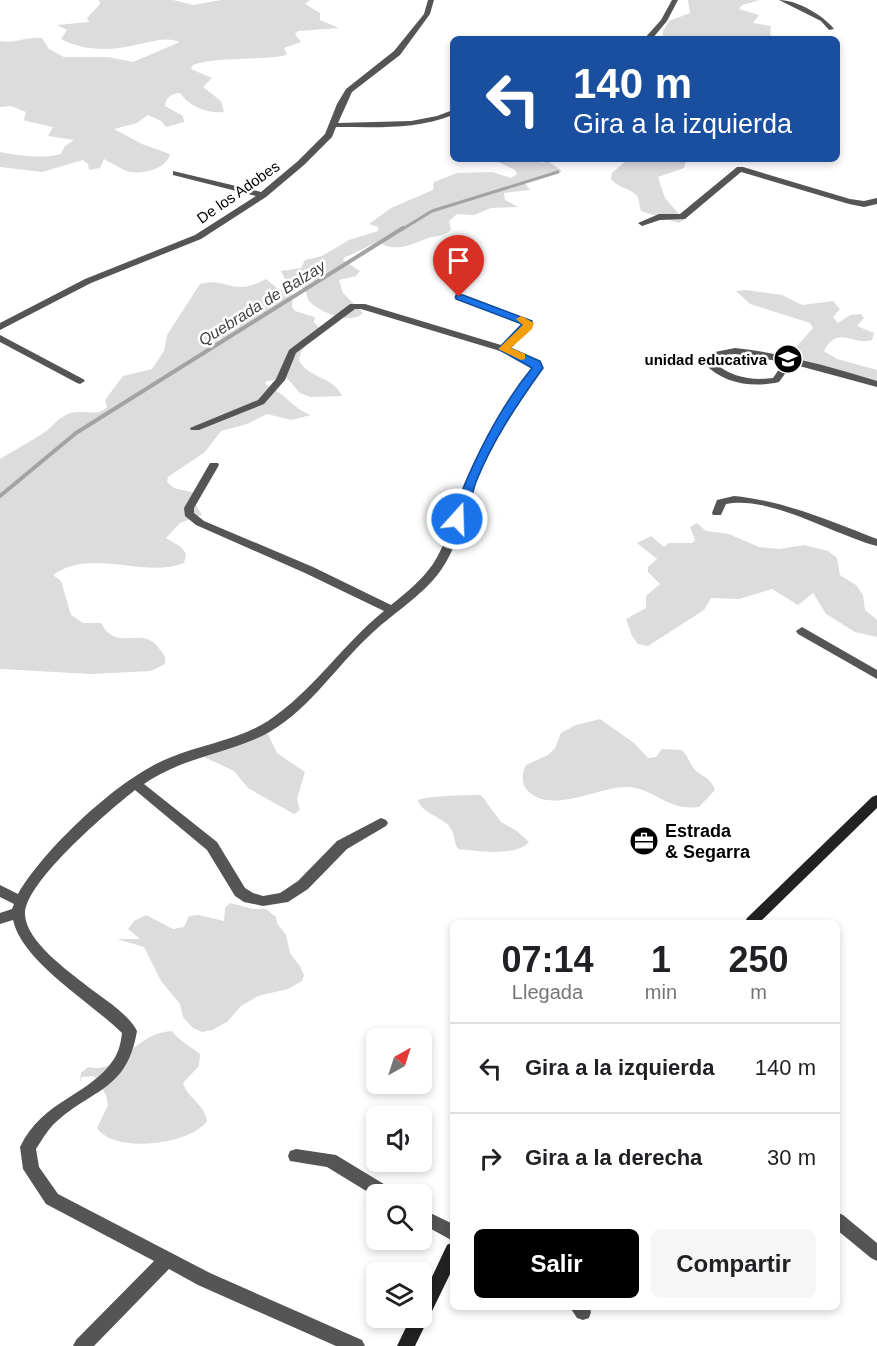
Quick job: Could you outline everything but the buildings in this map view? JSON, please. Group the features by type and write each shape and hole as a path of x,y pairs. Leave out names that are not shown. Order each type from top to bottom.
{"street":[{"name":"De los Adobes","path":"0,327 88,280 198,237 263,195 301,163 329,135 335,125 341,104 349,91 397,53 427,14 431,0"},
{"path":"651,36 664,21 675,0"},
{"path":"782,0 823,20 831,28"},
{"path":"335,125 420,122 450,113"},
{"path":"642,224 659,217 682,217 740,169 849,201 864,204 877,201"},
{"path":"176,173 263,195"},
{"path":"459,297 529,323 503,349"},
{"path":"195,428 261,402 280,380 286,361 292,352 353,306 362,306 503,349 536,363 538,368 520,390 471,479 442,559 428,578 322,675 289,713 268,727 236,742 171,762 135,783 98,813 31,883 20,908 22,933 47,961 113,1012 130,1031 128,1052 112,1075 49,1119 28,1148 31,1169 52,1199 204,1279 356,1346"},
{"path":"0,338 80,381"},
{"path":"789,361 776,381 767,382 723,375 710,364 717,355 732,351 789,361 877,384"},
{"path":"214,465 189,508 189,514 195,519 391,610"},
{"path":"717,513 721,502 727,498 741,498 784,508 877,543"},
{"path":"802,631 877,675"},
{"path":"135,783 201,834 212,846 240,892 249,898 263,901 284,898 303,885 342,845 381,823"},
{"path":"754,920 877,800"},
{"path":"0,890 20,908"},
{"path":"0,919 20,908"},
{"path":"296,1156 330,1160 370,1184"},
{"path":"432,1221 450,1231"},
{"path":"840,1222 877,1253"},
{"path":"432,1293 450,1256"},
{"path":"82,1346 167,1259"},
{"path":"406,1346 415,1328"}],"shaded area":[{"path":"99,0 173,0 193,5 221,0 310,0 305,4 320,13 320,20 339,28 298,31 295,34 301,42 284,48 287,54 283,56 202,62 193,65 191,69 212,78 203,87 221,101 224,112 211,112 199,108 177,93 170,96 165,106 183,116 184,122 166,127 161,121 148,115 137,123 114,129 142,144 170,154 160,167 142,172 130,172 104,159 100,168 89,170 88,164 83,160 42,172 0,167 0,152 15,155 53,156 61,154 65,146 74,140 48,136 53,127 24,120 26,112 11,106 0,107 0,41 42,38 49,49 64,57 108,57 133,62 180,42 163,40 126,47 97,49 78,46 61,39 67,30 57,25 89,22 87,18 100,4"},
{"path":"688,0 760,0 742,5 739,9 759,15 753,23 771,26 772,36 663,36 663,31 669,21 690,13"},
{"path":"498,162 549,162 562,171 525,183 530,190 504,193 505,200 518,207 491,208 474,215 457,214 449,221 451,230 444,234 400,247 377,242 344,258 343,260 360,271 356,276 339,280 343,293 363,313 358,316 344,318 321,310 309,300 305,289 286,281 281,271 301,268 305,260 322,256 349,240 378,231 378,227 369,224 391,208 433,190 434,182 457,173 492,172 511,178 517,174 515,170"},
{"path":"625,162 686,162 684,168 658,177 665,198 684,220 679,223 641,211 637,196 611,179 612,173"},
{"path":"266,279 277,288 293,295 292,307 295,311 315,317 314,322 319,328 301,352 299,360 308,371 333,385 342,396 310,397 300,393 286,377 265,382 299,409 311,415 291,420 267,414 247,424 221,431 205,452 168,477 167,482 174,488 195,493 196,505 202,515 180,523 166,538 181,547 186,554 184,563 152,568 101,563 84,564 68,567 53,575 61,581 71,615 83,623 101,623 115,637 146,639 154,643 164,656 165,664 151,671 91,674 0,669 0,459 45,432 68,414 103,410 107,407 105,400 123,376 152,369 164,351 167,335 200,284 209,282 245,287"},
{"path":"746,290 782,295 802,305 833,301 840,309 833,317 838,323 850,315 861,314 864,318 857,326 874,333 872,340 840,337 829,343 824,351 837,359 877,370 877,383 795,357 796,347 813,328 810,323 750,304 736,291"},
{"path":"697,523 706,531 729,534 759,547 779,549 804,545 828,551 837,558 840,575 856,585 863,595 865,610 877,620 877,637 855,632 826,614 813,593 798,605 772,589 739,599 711,598 704,610 648,646 638,644 632,636 626,619 646,608 646,596 660,584 648,572 648,567 657,559 637,543 651,536 664,547 669,543 692,543 695,540 690,527"},
{"path":"600,719 634,743 648,758 656,757 662,749 681,750 695,770 710,781 715,790 699,807 688,807 678,806 629,787 562,800 537,797 527,790 523,778 526,765 548,755 555,748 561,733 576,725"},
{"path":"267,732 277,753 305,772 297,799 300,810 294,814 248,788 234,771 204,757 206,753"},
{"path":"481,795 501,822 517,831 529,842 523,847 506,851 485,852 458,849 450,827 426,811 418,800"},
{"path":"230,903 253,909 266,909 276,917 277,923 286,935 290,953 304,975 302,981 288,989 258,996 241,1006 227,1022 212,1030 202,1032 193,1028 183,1017 180,1004 161,981 144,947 117,939 140,939 128,929 134,921 146,915 173,929 184,927 189,916 198,915 224,921 225,908"},
{"path":"172,1031 200,1054 199,1066 183,1083 185,1089 203,1110 207,1121 185,1136 169,1141 135,1144 106,1136 97,1128 108,1105 106,1095 94,1076 82,1077 80,1082 81,1073 88,1067 100,1068 110,1065 147,1039 159,1033"}],"waterway":[{"name":"Quebrada de Balzay","path":"401,230 432,211 558,172"},
{"name":"Quebrada de Balzay","path":"0,496 76,433 403,228"}],"slow traffic":[{"path":"521,319 529,323 528,327 503,349 521,357"}],"place":[{"name":"unidad educativa","path":"788,359"},
{"name":"Estrada & Segarra","path":"644,841"}],"route":[{"path":"457,519 471,479 500,424 520,390 538,368 536,363 503,349 528,327 529,323 459,297"}]}
